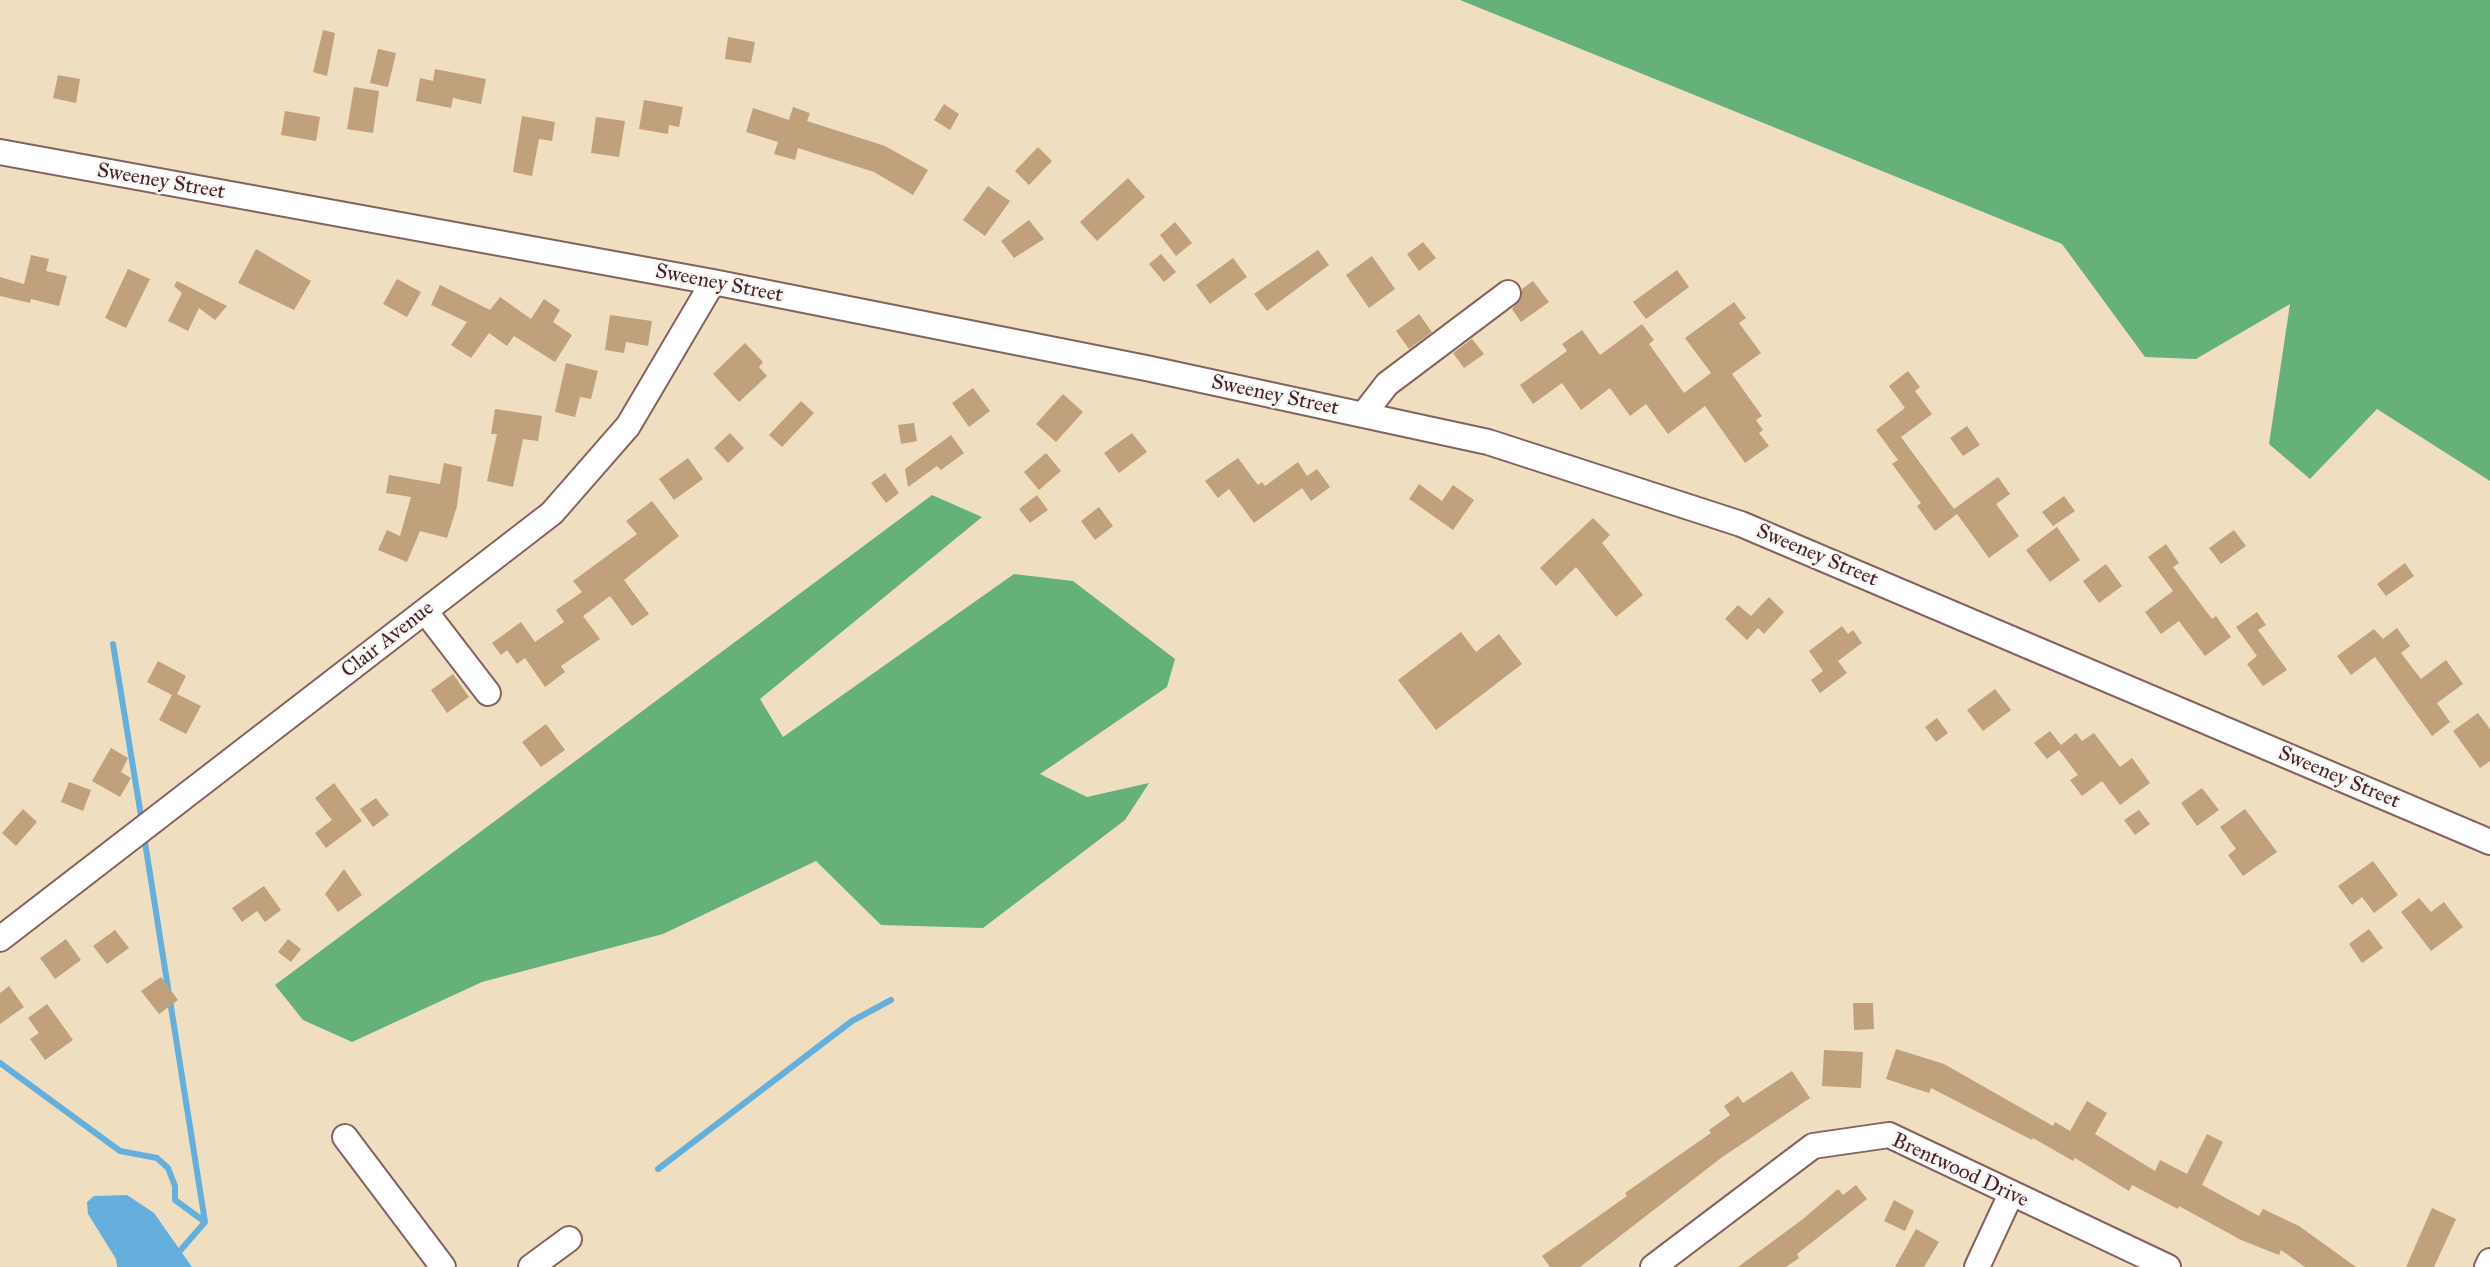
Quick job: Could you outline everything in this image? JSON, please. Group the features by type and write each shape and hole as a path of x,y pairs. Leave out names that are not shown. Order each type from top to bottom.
{"street":[{"name":"Sweeney Street","path":"0,152 713,282 1146,368 1488,442 1741,524 2490,842"},
{"name":"Clair Avenue","path":"0,939 552,513 628,426 713,282"},
{"path":"1363,415 1387,384 1507,293"},
{"path":"425,611 488,693"},
{"name":"Brentwood Drive","path":"1653,1267 1813,1146 1889,1135 2168,1267"},
{"path":"345,1137 443,1267"},
{"path":"1977,1267 2011,1194"},
{"path":"531,1267 569,1239"},
{"path":"2487,1267 2490,1261"}],"green space":[{"path":"1460,0 2490,0 2490,481 2377,409 2310,479 2269,444 2290,304 2196,359 2145,357 2062,244"},
{"path":"932,495 982,517 760,699 783,737 1014,574 1073,581 1175,659 1167,687 1040,774 1087,797 1149,783 1125,820 983,928 881,925 816,861 663,934 482,982 352,1042 303,1020 275,985"}],"water":[{"path":"127,1195 154,1213 192,1267 117,1267 116,1259 88,1214 87,1202 94,1196"}],"building":[{"path":"323,30 335,33 327,76 313,72"},
{"path":"728,37 755,42 751,63 725,59"},
{"path":"378,49 396,53 388,87 370,83"},
{"path":"435,69 486,79 481,104 453,98 451,108 416,101 420,78 433,81"},
{"path":"58,75 80,79 76,103 53,98"},
{"path":"354,87 379,91 373,133 347,129"},
{"path":"644,100 683,107 679,127 669,125 668,134 639,129"},
{"path":"944,104 959,114 950,130 934,120"},
{"path":"793,107 810,113 807,121 885,146 928,170 913,195 874,172 798,148 795,160 774,154 778,142 746,132 753,108 789,120"},
{"path":"285,111 320,117 316,141 281,135"},
{"path":"522,116 555,122 552,141 539,139 532,176 513,172"},
{"path":"596,117 625,121 619,157 591,153"},
{"path":"1038,147 1052,161 1029,185 1015,171"},
{"path":"1128,178 1145,197 1097,241 1080,222"},
{"path":"988,186 1010,201 985,236 963,220"},
{"path":"1029,220 1044,239 1014,258 1001,241"},
{"path":"1175,222 1192,243 1176,256 1160,235"},
{"path":"1423,242 1436,258 1419,271 1407,254"},
{"path":"256,249 311,281 294,310 238,283"},
{"path":"1318,250 1329,265 1267,311 1254,294"},
{"path":"1161,254 1176,272 1164,282 1149,264"},
{"path":"31,255 49,259 46,271 67,276 59,306 31,299 30,303 0,296 0,277 24,284"},
{"path":"1372,256 1395,289 1369,308 1346,275"},
{"path":"1233,258 1247,277 1210,304 1196,285"},
{"path":"128,269 150,279 126,328 105,318"},
{"path":"1677,270 1689,287 1646,319 1633,302"},
{"path":"397,279 421,292 407,317 383,304"},
{"path":"177,281 227,306 215,320 199,308 188,331 168,321 182,293 174,286"},
{"path":"1533,281 1549,302 1521,322 1512,309 1521,299 1522,289"},
{"path":"440,285 490,310 500,297 531,319 544,299 560,310 553,322 572,335 555,362 514,336 507,346 489,333 471,358 451,345 467,322 431,305"},
{"path":"1734,302 1746,318 1739,323 1761,353 1732,374 1762,416 1756,420 1763,430 1759,433 1769,446 1745,463 1705,406 1668,434 1646,404 1630,416 1610,388 1581,410 1562,383 1533,404 1520,385 1567,351 1562,344 1582,330 1600,355 1642,324 1654,340 1649,344 1684,393 1711,373 1685,338"},
{"path":"1419,314 1432,332 1409,349 1396,331"},
{"path":"610,315 652,321 648,346 626,342 624,353 605,350"},
{"path":"1472,339 1484,354 1464,368 1453,353"},
{"path":"745,343 763,362 759,367 767,376 739,402 713,374"},
{"path":"566,363 598,371 591,399 580,397 575,417 555,412"},
{"path":"1908,371 1920,387 1915,391 1932,414 1901,437 1954,509 1998,477 2010,494 1996,504 2019,536 1989,558 1957,514 1935,531 1917,506 1921,503 1892,464 1898,460 1876,430 1905,408 1889,386"},
{"path":"973,388 990,411 969,427 952,403"},
{"path":"1063,394 1083,412 1056,442 1036,424"},
{"path":"801,401 814,413 782,447 769,435"},
{"path":"495,409 542,416 538,441 523,439 513,487 487,481 497,434 491,434"},
{"path":"914,423 917,441 901,444 898,425"},
{"path":"1967,426 1980,445 1963,456 1950,438"},
{"path":"730,433 744,448 728,463 714,448"},
{"path":"1132,433 1147,452 1119,473 1104,453"},
{"path":"951,435 964,453 941,470 937,466 908,487 905,469"},
{"path":"1046,453 1061,471 1039,490 1024,472"},
{"path":"688,458 703,479 674,500 659,479"},
{"path":"1238,458 1258,485 1262,482 1265,486 1298,462 1307,476 1317,469 1330,487 1311,501 1302,488 1254,523 1229,489 1218,498 1205,481"},
{"path":"444,463 462,467 457,506 447,538 420,531 407,562 378,550 387,530 400,536 411,497 386,493 389,475 440,484"},
{"path":"885,473 899,493 886,503 871,483"},
{"path":"1419,484 1442,501 1453,485 1474,500 1453,530 1409,499"},
{"path":"1037,495 1048,510 1030,523 1019,509"},
{"path":"2064,496 2075,511 2053,526 2042,512"},
{"path":"652,501 679,536 624,580 649,614 632,626 610,596 583,616 600,639 561,666 565,672 545,687 525,658 517,664 507,650 501,655 492,643 521,622 535,642 564,622 556,610 582,592 573,581 637,534 626,521"},
{"path":"1099,507 1113,526 1095,540 1081,521"},
{"path":"1593,518 1610,535 1602,543 1643,595 1616,617 1576,567 1556,586 1540,568"},
{"path":"2057,527 2080,560 2050,582 2026,550"},
{"path":"2234,530 2246,546 2221,564 2209,548"},
{"path":"2166,544 2179,563 2173,567 2212,619 2216,616 2231,637 2205,656 2179,621 2161,634 2145,612 2173,591 2148,557"},
{"path":"2405,563 2414,576 2386,596 2377,584"},
{"path":"2106,564 2122,586 2099,603 2083,581"},
{"path":"1769,597 1784,612 1764,634 1758,628 1747,640 1725,619 1738,605 1751,616"},
{"path":"2257,612 2266,625 2258,630 2287,670 2263,686 2247,664 2257,656 2236,627"},
{"path":"1842,626 1848,634 1853,630 1862,643 1838,661 1847,673 1820,693 1811,680 1823,671 1809,651"},
{"path":"2397,628 2410,646 2401,653 2421,679 2446,660 2463,684 2437,703 2450,722 2432,736 2375,657 2351,675 2337,656 2374,629 2383,639"},
{"path":"1461,632 1476,652 1499,634 1522,664 1436,730 1398,680"},
{"path":"158,661 186,676 177,694 201,706 186,734 159,720 172,695 147,682"},
{"path":"453,674 469,697 447,713 431,690"},
{"path":"1995,689 2011,710 1983,731 1967,710"},
{"path":"2478,713 2490,729 2490,761 2480,768 2453,731"},
{"path":"1937,718 1948,733 1936,742 1925,727"},
{"path":"546,724 565,750 541,767 522,742"},
{"path":"2050,731 2061,745 2076,733 2082,741 2094,733 2120,767 2132,758 2150,783 2120,805 2102,781 2082,796 2070,780 2078,775 2059,750 2047,759 2034,743"},
{"path":"111,748 128,758 121,772 131,778 120,797 92,781"},
{"path":"69,782 91,790 83,811 61,802"},
{"path":"334,783 362,821 326,848 315,833 332,820 315,798"},
{"path":"2202,788 2219,810 2197,826 2181,803"},
{"path":"376,798 389,815 373,827 360,809"},
{"path":"23,809 37,822 16,846 2,833"},
{"path":"2245,809 2277,852 2243,876 2228,855 2236,849 2220,827"},
{"path":"2139,810 2150,824 2135,835 2124,820"},
{"path":"2373,861 2398,895 2374,913 2362,897 2352,905 2338,886"},
{"path":"344,869 362,895 338,912 325,894"},
{"path":"264,886 281,910 265,922 257,911 242,922 232,908"},
{"path":"2419,898 2431,912 2444,902 2463,927 2431,951 2401,912"},
{"path":"2369,929 2383,948 2362,963 2349,944"},
{"path":"115,930 129,948 107,964 93,946"},
{"path":"66,939 81,960 55,979 40,958"},
{"path":"288,939 301,949 291,962 278,952"},
{"path":"161,977 178,1000 159,1014 141,991"},
{"path":"9,986 24,1007 0,1024 0,993"},
{"path":"1853,1003 1873,1003 1874,1029 1854,1030"},
{"path":"47,1004 73,1040 45,1060 30,1039 39,1033 28,1018"},
{"path":"1896,1049 1944,1064 2053,1126 2055,1122 2070,1131 2087,1101 2107,1113 2095,1134 2155,1171 2160,1160 2187,1174 2207,1134 2223,1142 2202,1185 2259,1216 2263,1209 2299,1226 2356,1267 2305,1267 2281,1250 2279,1255 2241,1240 2179,1206 2178,1209 2132,1185 2129,1191 2075,1158 2073,1161 2033,1138 2032,1140 1931,1088 1929,1093 1886,1079"},
{"path":"1824,1050 1863,1052 1861,1088 1822,1086"},
{"path":"1792,1071 1810,1098 1721,1158 1580,1267 1550,1267 1542,1256 1711,1133 1709,1130 1730,1115 1724,1106 1738,1096 1743,1103"},
{"path":"1856,1185 1867,1199 1797,1254 1799,1258 1786,1267 1738,1267 1803,1219 1838,1189 1843,1195"},
{"path":"1894,1200 1914,1211 1905,1231 1884,1221"},
{"path":"2432,1208 2456,1219 2434,1267 2406,1267"},
{"path":"1916,1229 1939,1242 1924,1267 1895,1267"}],"waterway":[{"path":"113,644 142,822"},
{"path":"0,1063 120,1151 157,1158 168,1168 175,1186 175,1200 205,1222 144,836"},
{"path":"658,1169 852,1021 891,1000"},
{"path":"166,1267 205,1222"}]}
